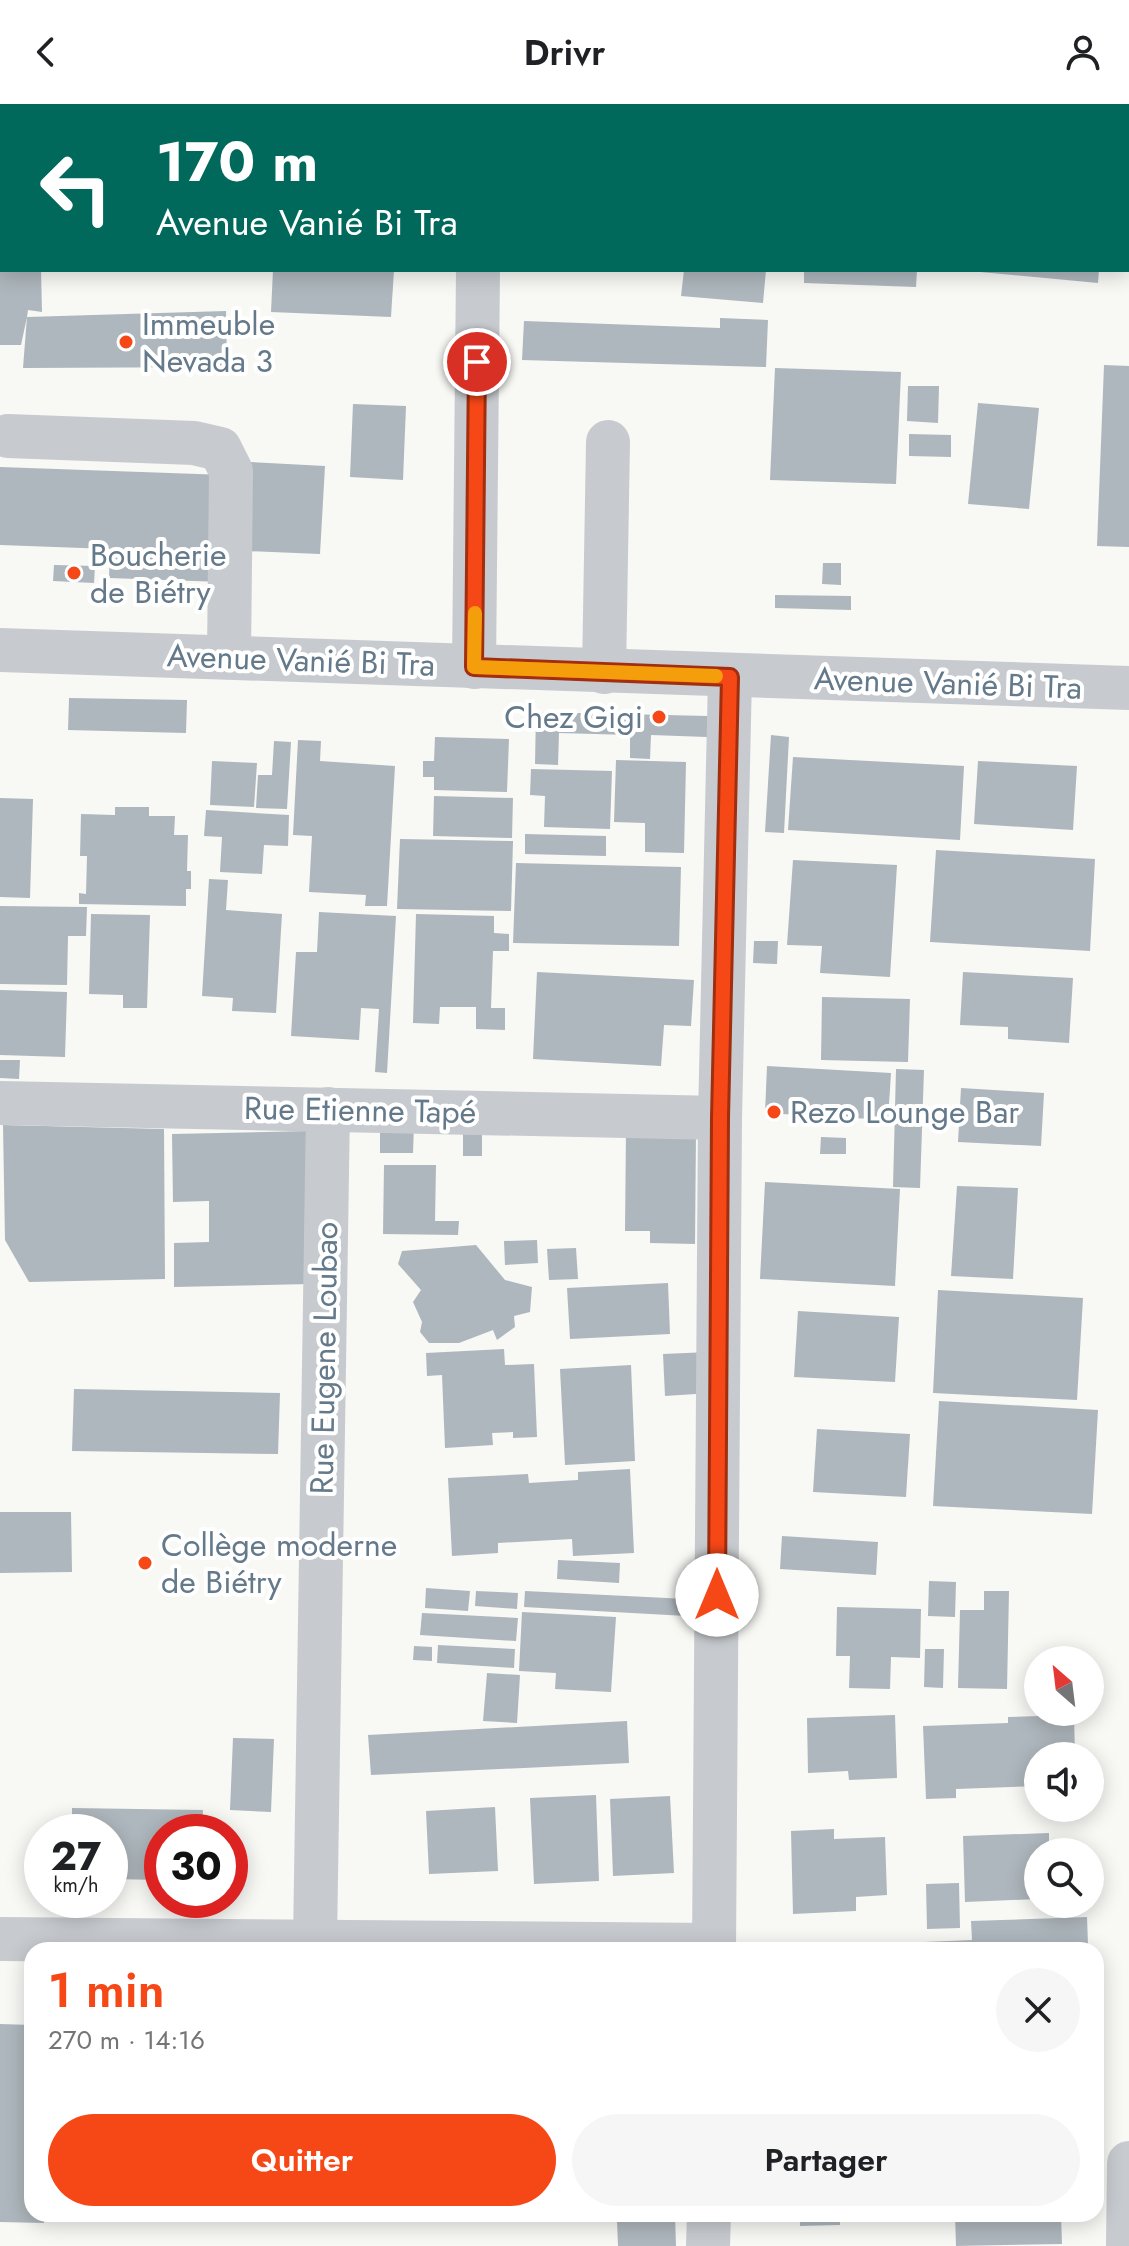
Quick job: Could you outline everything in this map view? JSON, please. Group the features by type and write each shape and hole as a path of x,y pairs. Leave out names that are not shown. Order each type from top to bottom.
{"street":[{"path":"474,667 478,272"},
{"path":"8,436 194,443 220,449 231,471 229,657"},
{"path":"604,672 608,442"},
{"name":"Avenue Vanié Bi Tra","path":"0,650 730,677 1129,688"},
{"path":"714,1942 720,1118 730,677"},
{"name":"Rue Etienne Tapé","path":"0,1103 720,1118"},
{"name":"Rue Eugene Loubao","path":"315,1942 328,1109"},
{"path":"0,1939 315,1942"},
{"path":"1128,2246 1129,2163"},
{"path":"708,2246 709,2222"}],"building":[{"path":"0,272 41,272 42,312 28,310 21,345 0,345"},
{"path":"273,272 394,272 391,317 271,312"},
{"path":"684,272 766,272 763,303 681,296"},
{"path":"804,272 917,272 916,287 804,283"},
{"path":"980,272 1099,272 1098,283"},
{"name":"Immeuble Nevada 3","path":"226,311 227,367 23,368 27,317"},
{"path":"720,318 768,320 766,367 522,360 524,321 720,328"},
{"path":"1104,365 1129,366 1129,547 1097,546"},
{"path":"775,368 901,372 896,484 770,480"},
{"path":"908,386 939,386 938,423 907,421"},
{"path":"978,403 1039,408 1029,509 968,504"},
{"path":"353,404 406,406 403,480 350,477"},
{"path":"909,434 951,435 951,457 909,456"},
{"path":"249,462 325,466 320,554 245,551"},
{"path":"0,467 226,475 222,582 109,578 110,549 0,545"},
{"path":"823,563 841,563 841,585 822,584"},
{"name":"Boucherie de Biétry","path":"54,565 95,566 94,583 53,581"},
{"path":"775,595 851,596 851,610 775,608"},
{"path":"69,698 187,700 186,733 68,730"},
{"path":"536,712 708,716 707,737 651,735 650,759 630,758 630,735 559,733 558,765 535,764"},
{"path":"771,735 789,737 784,833 765,832"},
{"path":"435,737 509,739 507,792 434,790 434,777 423,777 423,761 434,761"},
{"path":"298,740 321,741 320,761 395,766 387,906 365,906 366,895 309,892 312,836 293,835"},
{"path":"274,741 291,742 287,809 256,808 258,775 272,775"},
{"path":"793,757 964,766 960,840 788,830"},
{"path":"616,760 686,762 684,853 645,852 645,823 614,822"},
{"path":"212,761 257,763 254,807 210,805"},
{"path":"978,761 1077,766 1073,830 974,824"},
{"path":"531,769 612,771 610,829 544,827 545,796 530,795"},
{"path":"434,796 513,798 512,838 433,836"},
{"path":"0,798 33,799 30,898 0,897"},
{"path":"115,807 149,807 149,816 175,816 174,835 188,835 187,871 191,871 191,889 186,889 186,906 79,904 79,893 86,894 87,856 80,856 81,814 115,815"},
{"path":"206,810 289,815 288,846 264,845 262,874 220,872 222,837 204,836"},
{"path":"525,834 606,836 606,856 525,854"},
{"path":"400,839 513,841 511,911 397,909"},
{"path":"936,850 1095,859 1090,951 930,942"},
{"path":"793,860 897,865 890,977 820,973 822,946 787,945"},
{"path":"516,863 681,867 679,946 513,943"},
{"path":"209,879 228,880 226,910 282,914 276,1013 232,1011 233,998 202,996"},
{"path":"0,906 87,907 86,936 68,936 67,985 0,984"},
{"path":"319,912 396,916 387,1073 375,1072 379,1009 361,1008 359,1040 291,1036 296,952 317,952"},
{"path":"91,914 150,915 147,1008 123,1008 123,995 89,994"},
{"path":"416,914 494,916 494,933 509,934 509,951 493,951 491,1008 505,1008 505,1030 476,1029 476,1007 440,1007 439,1024 413,1023"},
{"path":"754,941 778,941 777,964 753,963"},
{"path":"537,972 694,980 691,1026 664,1025 661,1066 533,1059"},
{"path":"963,972 1073,978 1069,1043 1008,1039 1008,1027 960,1025"},
{"path":"0,990 67,992 65,1057 0,1055"},
{"path":"822,997 910,999 908,1062 821,1060"},
{"path":"0,1060 20,1060 19,1079 0,1078"},
{"path":"767,1066 891,1073 888,1120 765,1113"},
{"path":"896,1069 924,1070 920,1188 893,1187"},
{"path":"961,1088 1044,1093 1041,1146 958,1142"},
{"path":"463,1123 482,1124 482,1156 463,1156"},
{"path":"380,1124 414,1124 413,1153 380,1153"},
{"path":"3,1125 164,1129 165,1279 29,1282 5,1240"},
{"path":"626,1130 696,1131 695,1244 650,1243 650,1231 625,1231"},
{"path":"308,1131 310,1284 174,1287 174,1243 209,1242 209,1201 173,1202 172,1134"},
{"path":"821,1137 846,1138 846,1154 820,1154"},
{"path":"384,1165 436,1165 435,1221 459,1221 458,1235 383,1234"},
{"path":"765,1182 900,1189 895,1286 760,1279"},
{"path":"957,1186 1018,1188 1013,1279 951,1276"},
{"path":"537,1240 538,1263 505,1265 504,1241"},
{"path":"476,1245 505,1280 532,1287 530,1312 514,1316 515,1327 497,1340 493,1330 459,1343 429,1343 420,1332 422,1322 413,1302 421,1290 398,1264 402,1251"},
{"path":"576,1248 578,1279 549,1280 547,1249"},
{"path":"668,1283 670,1334 570,1339 567,1288"},
{"path":"938,1290 1083,1298 1077,1400 933,1393"},
{"path":"798,1311 899,1317 895,1382 794,1377"},
{"path":"504,1349 505,1365 534,1364 537,1437 513,1438 513,1432 492,1433 493,1445 445,1448 442,1375 427,1376 426,1353"},
{"path":"709,1352 711,1393 665,1396 663,1354"},
{"path":"631,1365 635,1461 565,1465 560,1369"},
{"path":"74,1389 280,1393 278,1454 72,1451"},
{"path":"939,1401 1098,1410 1092,1514 933,1506"},
{"path":"817,1429 910,1434 906,1497 813,1492"},
{"path":"630,1469 634,1553 573,1556 572,1539 498,1543 498,1553 452,1556 448,1478 528,1474 529,1483 578,1480 578,1472"},
{"path":"0,1512 71,1512 72,1572 0,1573"},
{"path":"782,1536 878,1542 876,1575 780,1569"},
{"path":"558,1560 620,1563 619,1583 557,1579"},
{"path":"929,1581 956,1582 955,1617 928,1616"},
{"path":"426,1588 470,1591 468,1611 425,1608"},
{"path":"476,1591 518,1593 517,1609 475,1606"},
{"path":"525,1591 687,1599 686,1616 524,1607"},
{"path":"984,1591 1009,1591 1007,1689 958,1688 960,1610 984,1610"},
{"path":"837,1607 921,1609 920,1658 891,1657 890,1689 849,1688 850,1656 836,1656"},
{"path":"522,1612 616,1617 611,1692 555,1689 556,1673 519,1671"},
{"path":"422,1613 518,1618 516,1641 420,1635"},
{"path":"438,1645 515,1649 514,1668 437,1663"},
{"path":"414,1646 432,1647 432,1661 413,1660"},
{"path":"925,1649 944,1649 943,1688 924,1687"},
{"path":"487,1673 520,1675 517,1723 483,1721"},
{"path":"895,1715 897,1778 849,1780 848,1771 808,1773 807,1718"},
{"path":"1008,1717 1024,1717 1024,1726 1074,1726 1075,1742 1024,1742 1024,1787 956,1789 956,1798 926,1799 923,1726 1008,1723"},
{"path":"627,1721 629,1763 371,1775 368,1735"},
{"path":"233,1738 274,1739 271,1812 230,1810"},
{"path":"596,1795 599,1881 534,1884 530,1798"},
{"path":"670,1796 674,1873 613,1876 610,1799"},
{"path":"495,1807 498,1871 429,1874 426,1811"},
{"path":"72,1808 203,1810 203,1814 144,1814 144,1880 128,1879 128,1814 72,1814"},
{"path":"834,1829 834,1839 885,1837 887,1895 856,1897 856,1911 793,1914 791,1831"},
{"path":"1049,1833 1049,1838 1024,1838 1024,1900 965,1902 963,1836"},
{"path":"959,1883 960,1928 927,1929 926,1884"},
{"path":"1087,1918 1088,1942 924,1942 972,1940 971,1921"},
{"path":"0,2024 24,2025 24,2222 44,2223 0,2222"},
{"path":"617,2222 675,2222 676,2246 618,2246"},
{"path":"800,2222 840,2222 840,2225 800,2226"},
{"path":"955,2222 1061,2222 1062,2244 956,2246"}],"slow traffic":[{"path":"475,613 474,667 716,676"}],"place":[{"name":"Immeuble Nevada 3","path":"126,342"},
{"name":"Boucherie de Biétry","path":"74,573"},
{"name":"Chez Gigi","path":"659,717"},
{"name":"Rezo Lounge Bar","path":"774,1112"},
{"name":"Collège moderne de Biétry","path":"145,1563"}],"route":[{"path":"477,362 474,667 730,677 720,1118 717,1595"}]}
